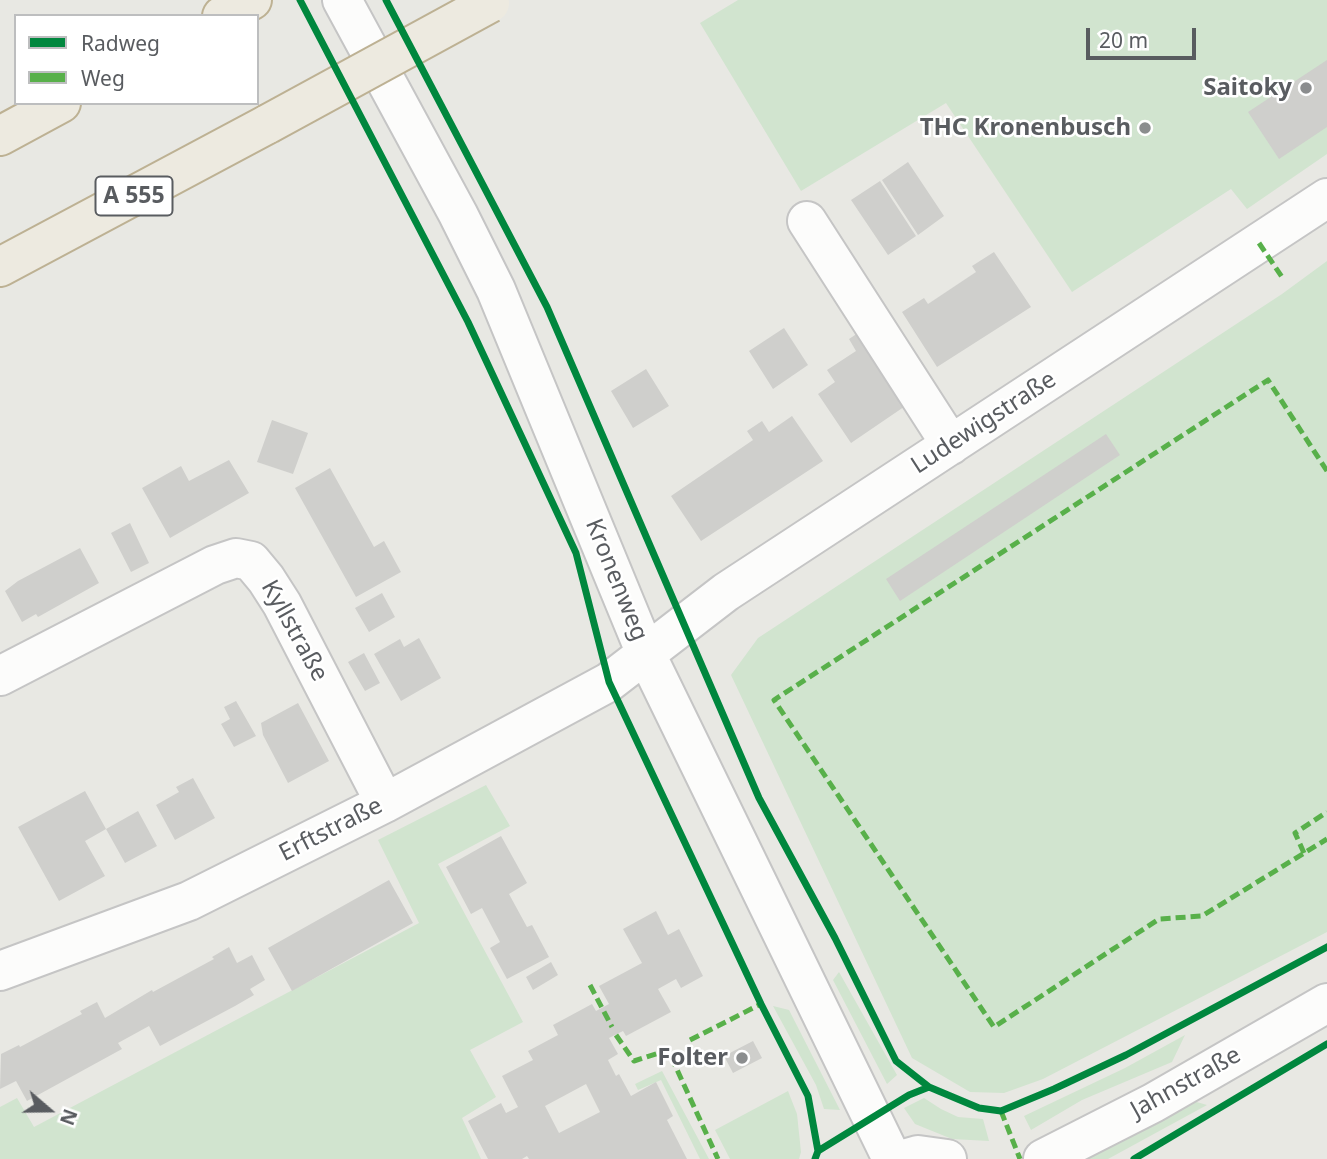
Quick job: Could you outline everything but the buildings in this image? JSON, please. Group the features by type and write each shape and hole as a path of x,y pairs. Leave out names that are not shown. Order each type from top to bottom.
{"highway":[{"path":"226,14 252,0"},
{"name":"A 555","path":"0,267 492,1"},
{"path":"0,136 57,105"}],"street":[{"name":"Kronenweg","path":"342,0 458,214 505,310 646,654 892,1159"},
{"name":"Ludewigstraße","path":"646,654 726,592 1327,198"},
{"path":"807,221 951,445"},
{"name":"Kyllstraße","path":"0,676 215,565 236,558 251,561 282,604 385,803"},
{"name":"Erftstraße","path":"0,971 189,901 385,803 609,682 646,654"},
{"name":"Jahnstraße","path":"1043,1159 1153,1103 1327,1003"},
{"path":"904,1159 918,1155 947,1159"}],"green space":[{"name":"THC Kronenbusch","path":"738,0 1327,0 1327,154 1247,209 1231,189 1072,292 946,103 801,191 700,23"},
{"path":"1327,261 1327,932 1043,1079 1004,1093 970,1092 912,1058 731,675 758,638 1282,294"},
{"path":"486,785 510,826 438,864 523,1022 470,1050 496,1097 462,1118 481,1159 0,1159 0,1107 17,1098 34,1127 419,923 378,840"},
{"path":"839,972 897,1075 887,1084 833,980"},
{"path":"773,1006 789,1010 840,1110 824,1109 816,1085"},
{"path":"1185,1035 1172,1062 1082,1100 1031,1130 1024,1116 1125,1068"},
{"path":"662,1071 709,1159 700,1159 661,1080 638,1090 635,1084"},
{"path":"788,1091 797,1114 801,1152 799,1159 730,1159 715,1130"},
{"path":"924,1098 958,1117 983,1119 989,1141 952,1139 915,1124 904,1108"},
{"path":"1193,1101 1207,1105 1108,1159 1085,1159"}],"marked path":[{"path":"1259,243 1282,277"},
{"path":"1327,471 1268,380 774,700 994,1027 1159,919 1202,916 1327,839"},
{"path":"1304,853 1295,833 1327,812"},
{"path":"590,985 612,1027"},
{"path":"690,1040 761,1004"},
{"path":"616,1035 634,1061 668,1050 718,1159"},
{"path":"1001,1111 1020,1159"}],"cycle path":[{"path":"300,0 468,322 576,553 609,682 761,1004 808,1096 818,1151"},
{"path":"386,0 547,307 759,798 835,938 896,1061 929,1087"},
{"path":"815,1159 818,1151 909,1095 929,1087 979,1108 1001,1111 1126,1055 1327,947"},
{"path":"1134,1159 1327,1044"}],"place":[{"name":"Saitoky","path":"1306,88"},
{"name":"THC Kronenbusch","path":"1145,128"},
{"name":"Folter","path":"742,1058"}]}
